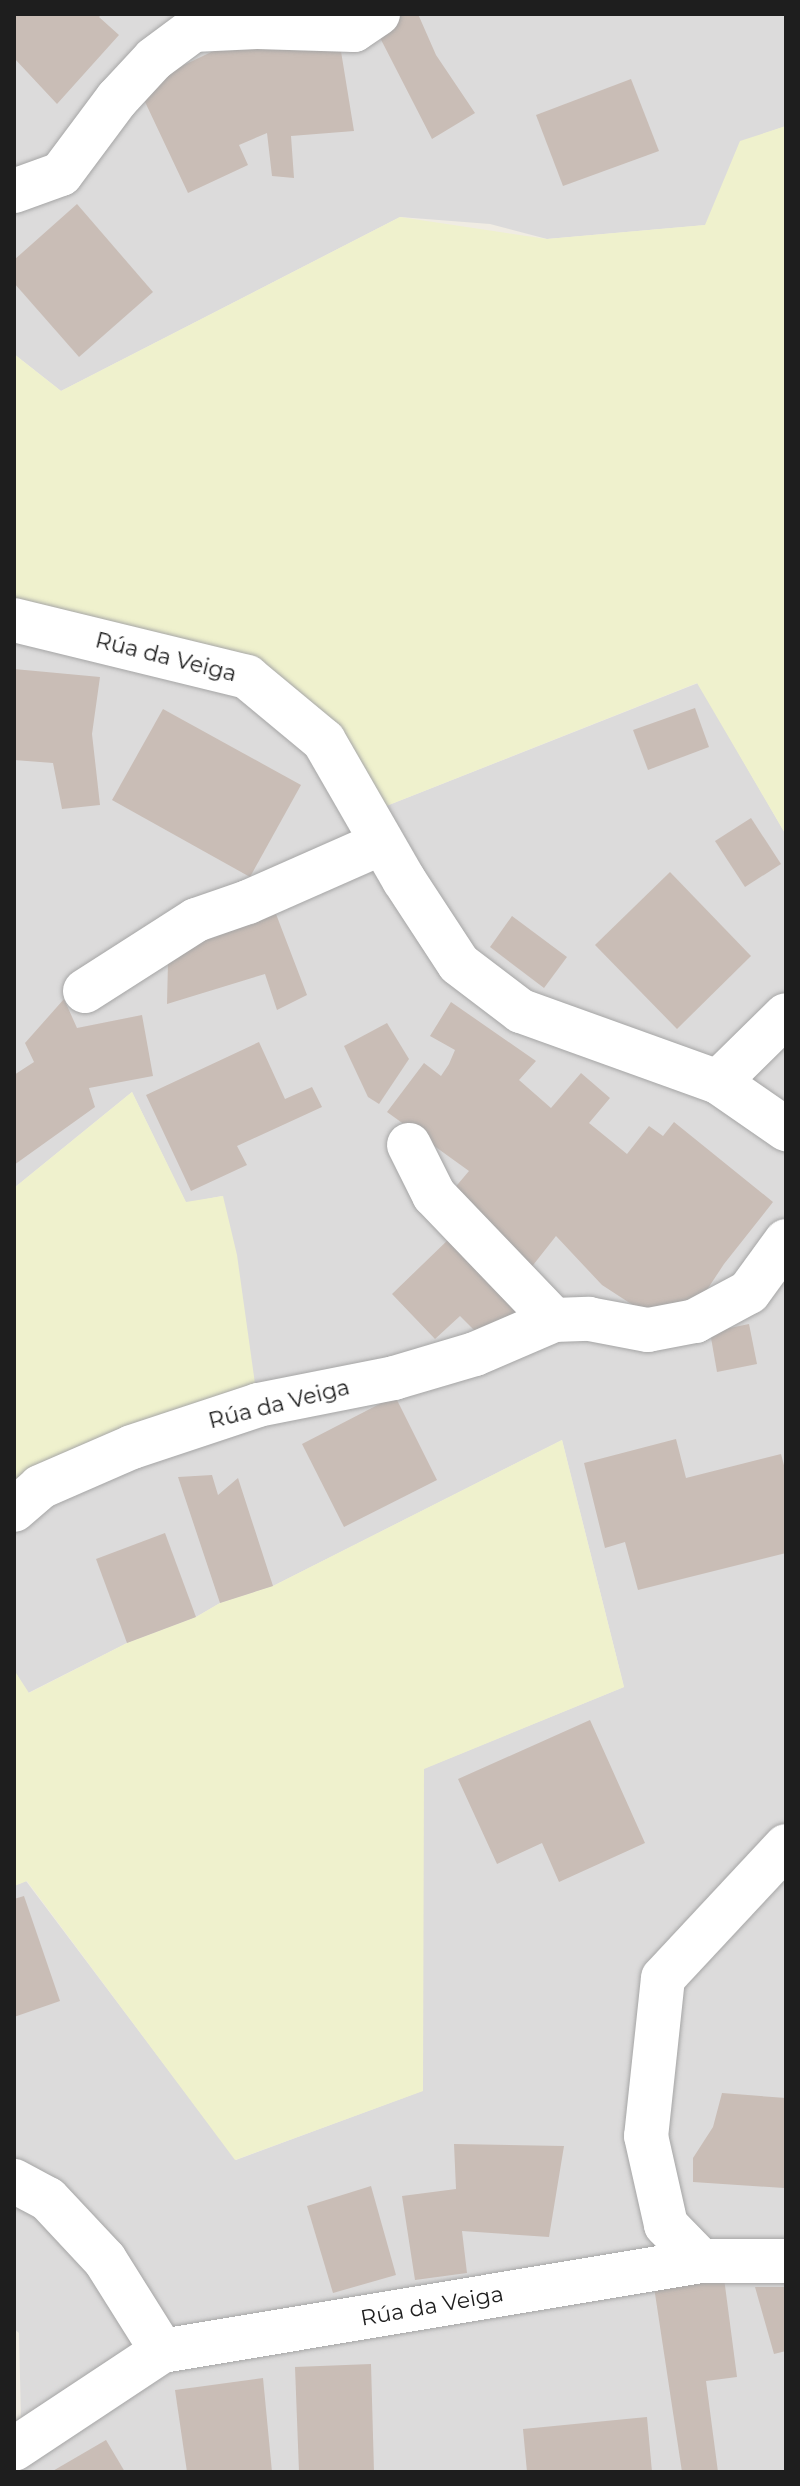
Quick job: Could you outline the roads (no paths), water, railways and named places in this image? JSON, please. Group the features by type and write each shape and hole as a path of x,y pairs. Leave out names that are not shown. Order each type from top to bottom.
{"street":[{"path":"14,191 61,174 117,99 154,59 193,30 257,27 354,30 378,14"},
{"name":"Rúa da Veiga","path":"14,620 247,677 324,741 382,843 459,964 521,1011 718,1082 786,1129"},
{"path":"85,991 196,920 248,902 382,843"},
{"path":"718,1082 786,1015"},
{"path":"409,1145 434,1195 554,1320"},
{"name":"Rúa da Veiga","path":"14,1510 40,1487 132,1447 258,1405 421,1370 475,1354 554,1320 589,1319 648,1330 695,1321 749,1292 786,1241"},
{"path":"701,2261 666,2225 646,2136 663,1978 786,1846"},
{"path":"14,2181 48,2199 105,2260 162,2351"},
{"name":"Rúa da Veiga","path":"14,2449 162,2351 701,2261 786,2261"}]}
